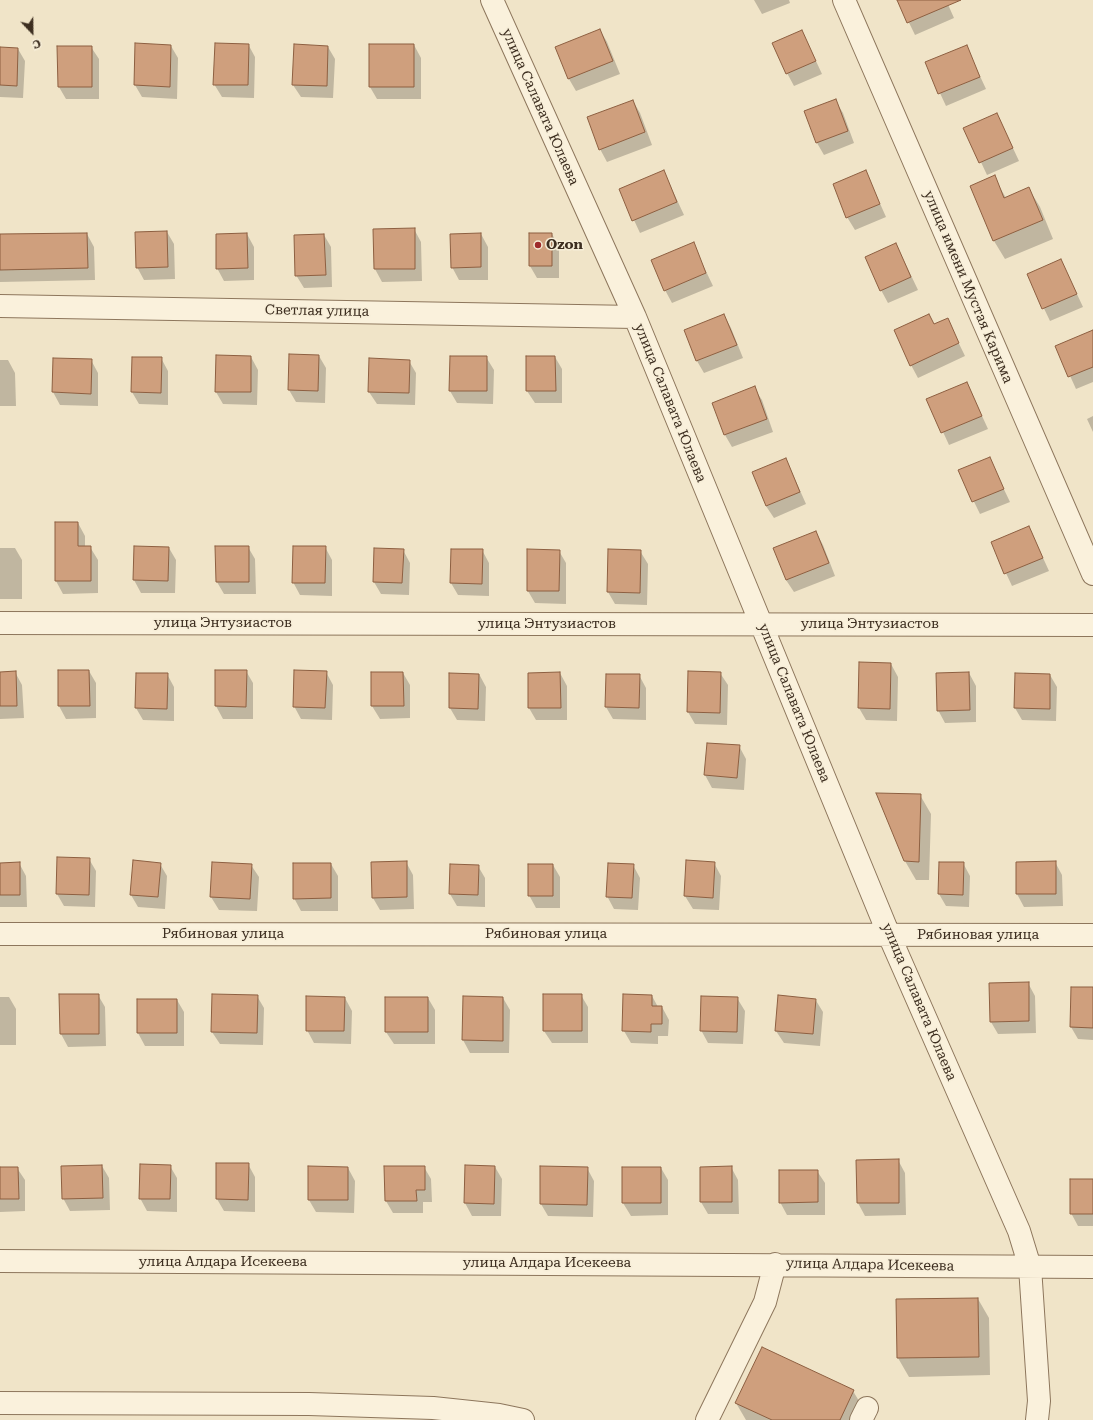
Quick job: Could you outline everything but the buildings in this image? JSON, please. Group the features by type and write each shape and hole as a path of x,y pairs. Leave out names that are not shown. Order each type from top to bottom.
{"street":[{"name":"улица Салавата Юлаева","path":"492,0 635,317 889,935 1019,1231 1030,1267 1039,1400 1037,1420"},
{"name":"улица имени Мустая Карима","path":"844,0 1093,574"},
{"name":"Светлая улица","path":"0,306 635,317"},
{"name":"улица Энтузиастов","path":"0,623 1093,625"},
{"name":"Рябиновая улица","path":"0,934 1093,935"},
{"name":"улица Алдара Исекеева","path":"0,1261 775,1264 1093,1267"},
{"path":"715,1417 765,1302 775,1264"},
{"path":"0,1403 317,1404 433,1408 499,1415 523,1420"}],"place":[{"name":"Ozon","path":"538,245"}]}
